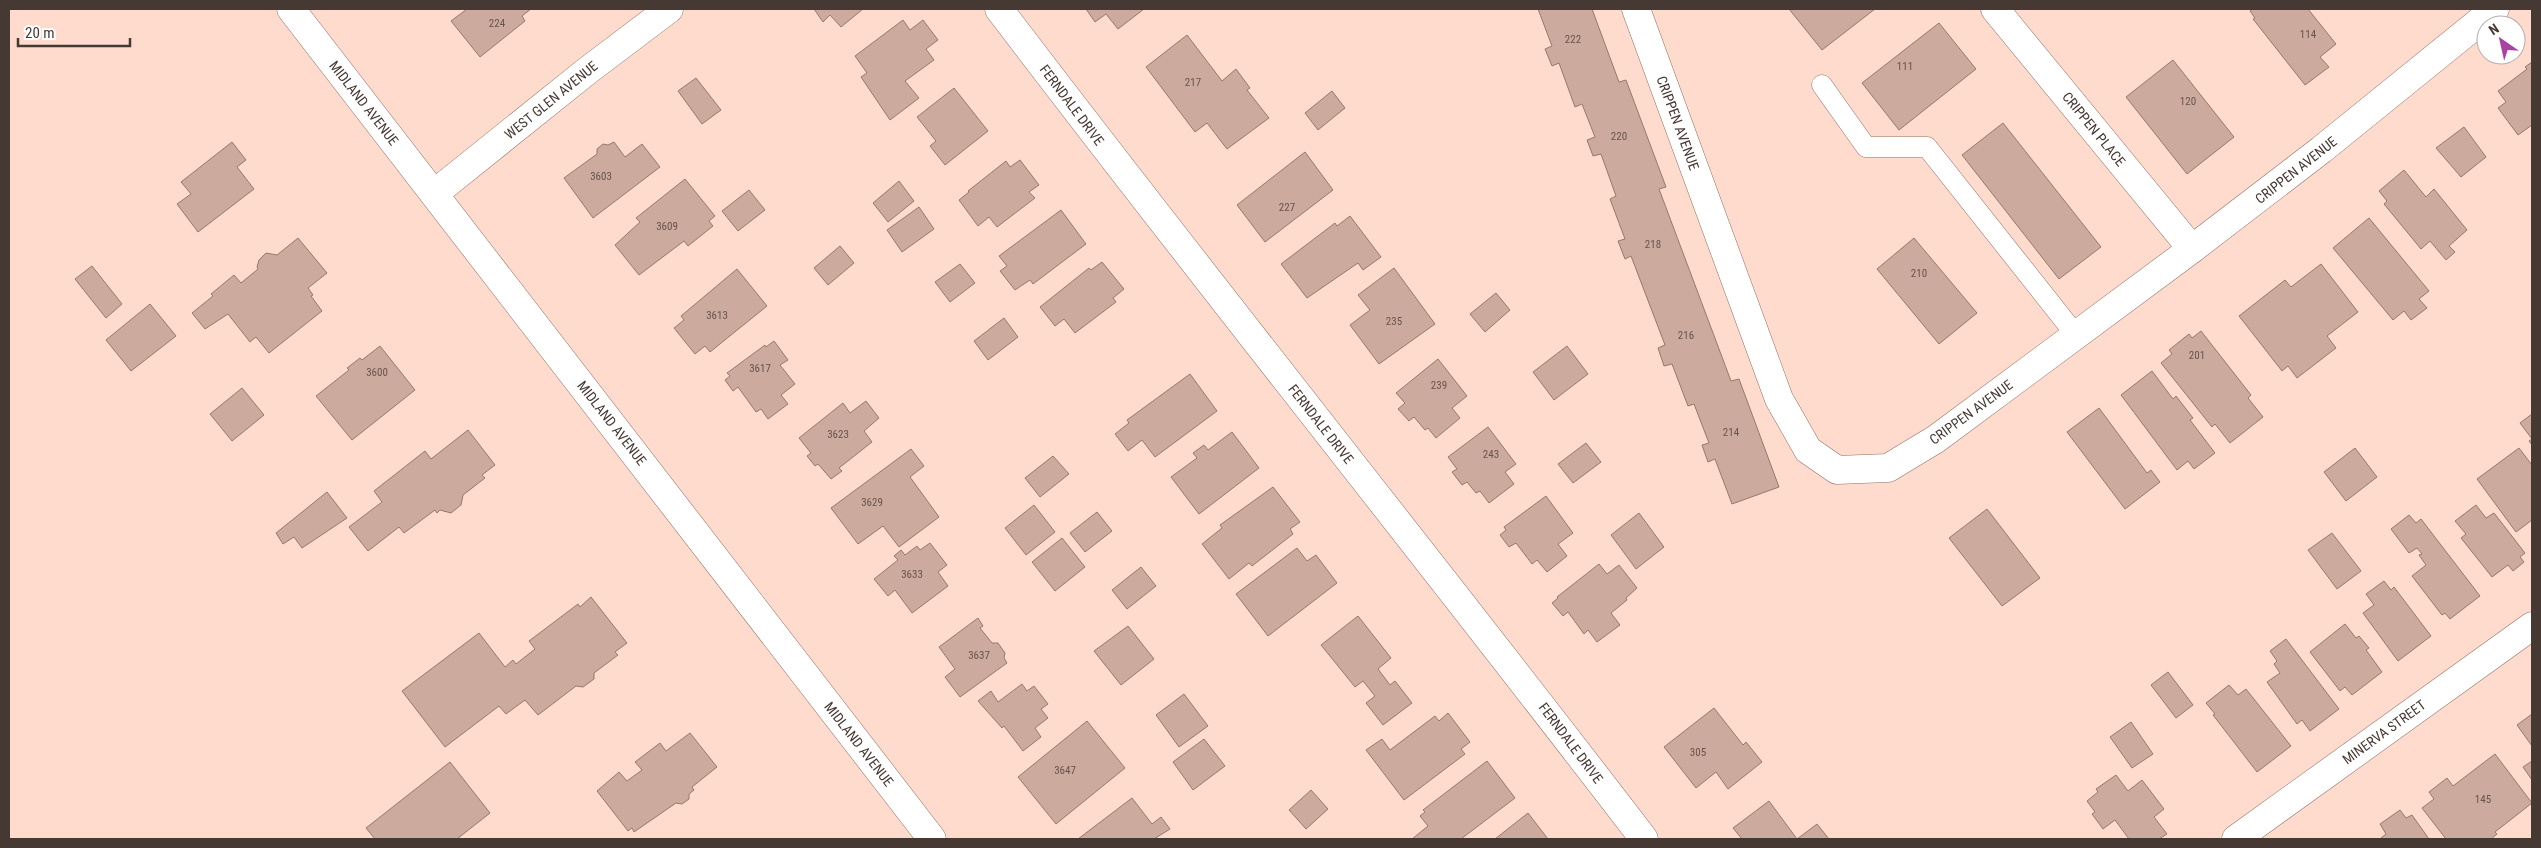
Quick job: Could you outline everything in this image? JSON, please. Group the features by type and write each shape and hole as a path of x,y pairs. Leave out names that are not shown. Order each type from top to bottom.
{"street":[{"name":"MIDLAND AVENUE","path":"291,9 435,193 932,839"},
{"name":"WEST GLEN AVENUE","path":"435,193 587,71 669,9"},
{"name":"FERNDALE DRIVE","path":"999,9 1142,197 1490,637 1644,839"},
{"name":"CRIPPEN AVENUE","path":"1636,9 1779,399 1808,450 1837,470 1888,468 1936,439 2192,249 2321,150 2495,9"},
{"name":"CRIPPEN PLACE","path":"1995,9 2192,249"},
{"name":"MINERVA STREET","path":"2236,839 2532,626"}],"lane":[{"path":"1822,85 1866,146 1927,147 2075,334"}],"building":[{"path":"467,9 531,9 522,16 525,21 480,57 451,21"},
{"path":"814,9 863,9 841,27 830,15 823,22"},
{"path":"1086,9 1144,9 1118,29 1106,14 1095,22"},
{"path":"1538,9 1592,9 1619,82 1626,80 1666,187 1659,189 1731,381 1739,379 1779,487 1732,504 1715,459 1708,462 1702,445 1709,443 1694,404 1688,406 1672,364 1664,366 1658,348 1665,345 1631,256 1625,259 1618,241 1625,239 1610,199 1616,196 1601,154 1593,156 1587,140 1595,137 1582,104 1575,107 1559,63 1552,66 1545,49 1552,46"},
{"path":"1789,9 1875,9 1822,50"},
{"path":"2253,9 2308,9 2336,44 2320,57 2329,67 2305,85 2253,19 2255,18 2250,11"},
{"path":"903,20 910,30 923,20 938,40 926,49 934,60 905,81 919,98 890,120 861,77 867,73 855,56"},
{"path":"1939,23 1976,69 1899,130 1862,83"},
{"path":"1187,35 1222,81 1236,69 1250,88 1247,90 1269,118 1227,149 1207,123 1195,132 1146,67"},
{"path":"2173,60 2234,137 2187,174 2126,97"},
{"path":"2532,62 2532,125 2518,135 2498,108 2506,102 2498,91 2527,69 2525,67"},
{"path":"696,78 721,110 702,124 678,91"},
{"path":"954,88 988,131 945,165 930,146 936,141 917,117"},
{"path":"1332,91 1345,108 1318,130 1305,113"},
{"path":"2003,123 2101,247 2059,279 1962,155"},
{"path":"2464,127 2486,157 2461,177 2436,148"},
{"path":"232,142 246,160 237,167 254,189 198,232 177,204 191,194 181,182"},
{"path":"614,142 625,157 642,144 660,167 593,218 564,178 597,154 597,149 603,144 608,145"},
{"path":"1305,152 1333,190 1265,242 1237,205"},
{"path":"1020,160 1039,185 1029,192 1035,198 997,227 989,217 978,226 959,200 1006,161 1010,167"},
{"path":"2404,170 2426,197 2434,189 2467,230 2449,246 2455,252 2446,260 2430,241 2421,249 2384,204 2387,201 2379,191"},
{"path":"685,179 715,216 709,221 713,226 688,246 684,241 639,275 615,245 640,222 636,218"},
{"path":"899,181 914,201 888,222 873,203"},
{"path":"749,190 765,210 738,231 722,211"},
{"path":"919,207 934,229 902,252 887,230"},
{"path":"1061,210 1086,244 1033,284 1030,280 1015,290 1000,271 1007,266 999,256"},
{"path":"1350,216 1381,257 1363,270 1358,263 1307,298 1281,264 1335,223 1337,226"},
{"path":"2369,218 2429,291 2419,299 2427,308 2411,320 2404,311 2393,320 2333,248"},
{"path":"298,238 327,273 308,288 313,295 311,296 322,311 269,353 256,337 250,342 228,314 205,329 192,313 213,296 211,294 234,275 241,283 258,269 259,260 266,253 277,255"},
{"path":"1914,238 1977,313 1939,344 1877,269"},
{"path":"840,246 854,263 828,285 814,268"},
{"path":"1102,262 1124,289 1113,298 1116,302 1075,333 1064,319 1055,326 1040,307 1089,268 1091,270"},
{"path":"960,264 975,283 950,302 935,282"},
{"path":"2321,264 2358,312 2327,336 2336,348 2297,378 2288,366 2282,371 2239,316 2285,280 2291,287"},
{"path":"92,266 122,304 106,318 75,279"},
{"path":"1394,268 1435,324 1379,364 1350,325 1370,310 1358,295"},
{"path":"737,269 767,306 710,352 705,346 695,354 674,328 684,320 681,316"},
{"path":"1496,293 1510,310 1485,332 1470,314"},
{"path":"150,304 176,336 131,371 106,340"},
{"path":"1004,318 1018,337 988,360 974,341"},
{"path":"2201,331 2251,395 2248,398 2263,417 2230,443 2215,424 2212,427 2161,363 2172,354 2169,350 2189,334 2192,338"},
{"path":"774,341 788,360 780,365 795,384 781,395 788,404 768,419 761,409 756,412 738,387 733,391 725,380 730,376 727,373 765,345 766,347"},
{"path":"380,346 415,390 352,440 316,396 349,370 347,368 360,358 362,360"},
{"path":"1567,346 1588,374 1554,400 1533,372"},
{"path":"1438,359 1467,396 1452,408 1460,418 1436,438 1428,428 1425,430 1414,417 1409,421 1398,409 1405,403 1396,393"},
{"path":"2152,371 2173,399 2176,396 2193,418 2190,420 2215,453 2194,469 2188,461 2177,470 2121,395"},
{"path":"1190,374 1217,411 1155,457 1142,440 1128,451 1115,434 1129,423 1127,420"},
{"path":"242,388 264,415 232,441 210,414"},
{"path":"866,401 879,418 864,431 872,442 839,468 842,471 831,479 818,464 815,466 807,456 811,453 799,438 843,403 850,413"},
{"path":"2099,408 2147,473 2151,470 2160,482 2125,509 2067,432"},
{"path":"2532,414 2532,439 2520,423"},
{"path":"1488,427 1516,464 1505,472 1514,484 1489,503 1480,491 1476,493 1467,482 1462,485 1452,472 1457,469 1448,457"},
{"path":"468,430 495,465 482,475 485,478 463,495 461,505 451,513 440,510 437,513 435,510 404,533 399,527 368,551 349,527 382,502 374,491 425,451 431,459"},
{"path":"1232,432 1259,468 1199,514 1171,477 1197,458 1193,453 1204,445 1208,450"},
{"path":"1586,443 1601,462 1573,483 1558,464"},
{"path":"2355,448 2377,477 2346,501 2324,472"},
{"path":"2519,448 2532,465 2532,520 2516,532 2477,479"},
{"path":"911,449 924,466 910,477 939,517 899,547 883,526 858,544 831,508"},
{"path":"1053,456 1069,474 1040,497 1025,478"},
{"path":"1273,487 1300,522 1290,529 1293,534 1252,566 1249,563 1229,579 1202,544 1222,528 1220,525"},
{"path":"327,492 347,518 302,548 294,537 283,544 276,533"},
{"path":"1546,496 1573,533 1558,544 1567,556 1547,572 1537,560 1532,564 1516,543 1509,547 1500,535 1506,530 1504,527"},
{"path":"1034,505 1055,532 1026,555 1005,528"},
{"path":"2476,505 2486,518 2494,513 2525,553 2520,557 2524,562 2513,571 2508,565 2492,577 2461,538 2466,534 2455,521"},
{"path":"1987,509 2040,578 2002,606 1949,538"},
{"path":"1097,512 1112,531 1085,552 1070,533"},
{"path":"1639,513 1664,547 1636,569 1611,535"},
{"path":"2409,515 2416,523 2421,519 2480,596 2450,619 2445,613 2442,615 2412,576 2426,565 2419,555 2422,554 2417,548 2409,553 2391,529"},
{"path":"2332,533 2361,571 2337,589 2308,550"},
{"path":"1062,538 1085,567 1055,591 1032,562"},
{"path":"930,543 947,565 938,572 948,586 912,613 895,590 888,596 874,579 898,560 894,556 901,550 905,555 917,546 920,550"},
{"path":"1297,548 1307,561 1316,555 1337,583 1268,636 1236,594"},
{"path":"1599,564 1607,574 1619,565 1637,588 1626,598 1627,600 1611,613 1620,625 1597,642 1588,630 1584,634 1568,612 1563,616 1552,603"},
{"path":"1141,567 1156,586 1127,609 1112,590"},
{"path":"2384,581 2391,590 2394,587 2431,636 2398,661 2363,613 2374,605 2366,594"},
{"path":"591,597 627,643 615,652 618,655 594,673 594,679 583,687 576,686 538,715 525,700 506,714 499,706 445,747 402,691 479,633 505,667 513,660 516,664 535,649 529,641 578,604 580,607"},
{"path":"1358,616 1391,658 1378,669 1390,685 1395,681 1412,703 1383,725 1366,703 1375,696 1363,681 1355,687 1321,645"},
{"path":"978,618 983,626 980,628 992,643 998,643 1005,653 1004,658 1007,663 960,697 945,677 955,669 939,647"},
{"path":"2345,624 2356,638 2359,636 2369,648 2366,650 2382,672 2352,695 2345,687 2340,691 2310,652"},
{"path":"1128,626 1154,659 1121,685 1094,651"},
{"path":"2286,639 2339,709 2310,731 2302,720 2297,724 2267,682 2280,673 2274,664 2277,661 2270,651"},
{"path":"2168,672 2193,705 2176,718 2151,685"},
{"path":"1022,684 1027,691 1034,686 1048,704 1041,709 1048,718 1035,728 1041,737 1023,751 1004,726 1002,728 978,701 991,691 998,702"},
{"path":"2229,685 2238,695 2246,689 2291,746 2257,772 2213,715 2215,714 2206,703"},
{"path":"1184,694 1208,726 1179,747 1156,715"},
{"path":"1714,708 1743,745 1746,742 1762,762 1728,789 1716,772 1696,788 1664,747"},
{"path":"1448,713 1470,742 1461,749 1465,754 1404,800 1366,750 1382,739 1390,750 1435,716 1439,721"},
{"path":"2532,714 2532,746 2517,725"},
{"path":"1087,721 1125,768 1056,824 1018,777"},
{"path":"2131,722 2153,754 2132,768 2110,737"},
{"path":"690,733 717,767 692,787 694,790 689,794 689,799 682,804 676,803 634,832 632,828 628,831 597,791 619,772 627,781 642,770 635,762 660,743 666,751"},
{"path":"1204,739 1225,766 1193,790 1173,762"},
{"path":"2495,754 2532,803 2495,832 2497,834 2491,839 2446,839 2422,808 2434,799 2429,792 2447,778 2453,786"},
{"path":"1487,761 1515,798 1461,839 1412,839 1428,826 1420,816 1425,812 1423,810"},
{"path":"2532,761 2532,780 2523,767"},
{"path":"450,762 490,813 457,839 375,839 366,828"},
{"path":"2116,775 2128,791 2142,780 2164,809 2154,817 2167,834 2159,839 2129,839 2115,820 2103,829 2092,814 2095,812 2087,801 2098,792 2096,789"},
{"path":"1311,790 1328,809 1306,829 1289,810"},
{"path":"1132,798 1152,824 1161,817 1170,829 1154,839 1078,839"},
{"path":"1769,801 1797,839 1742,839 1733,828"},
{"path":"2400,810 2406,818 2412,815 2429,839 2381,838 2386,834 2380,824"},
{"path":"1528,813 1548,839 1495,839"},
{"path":"1817,824 1829,839 1797,839"}]}
